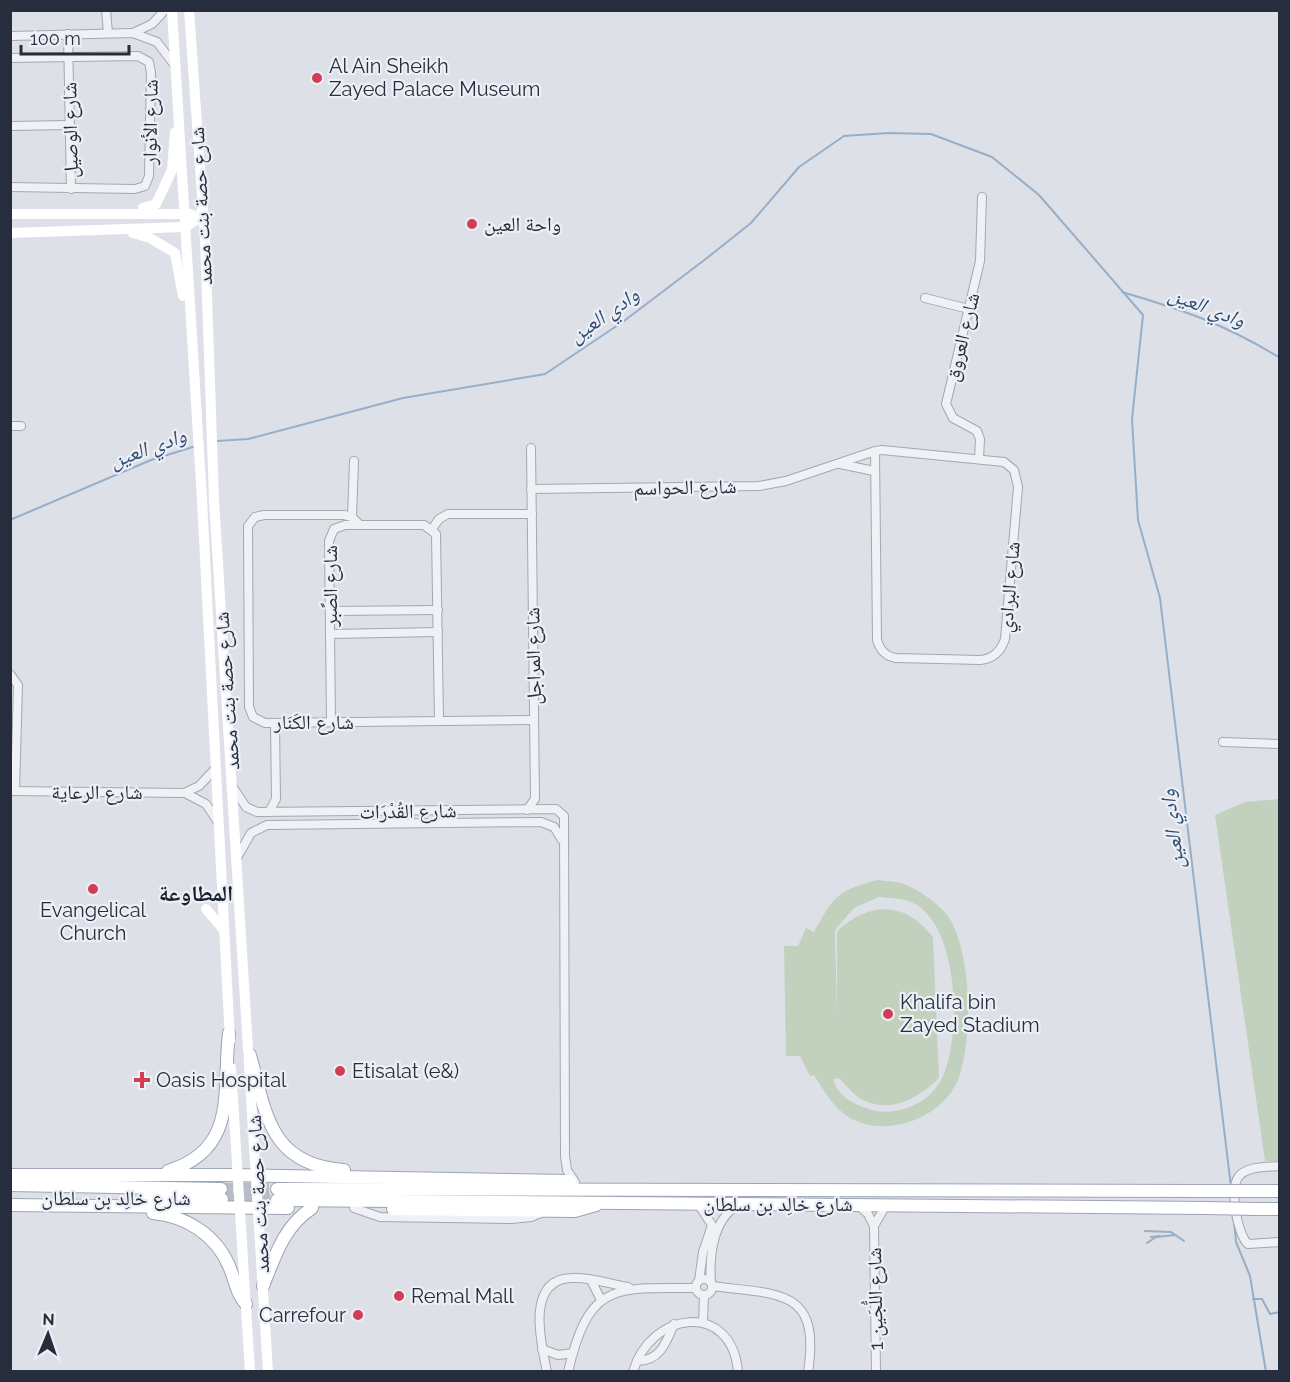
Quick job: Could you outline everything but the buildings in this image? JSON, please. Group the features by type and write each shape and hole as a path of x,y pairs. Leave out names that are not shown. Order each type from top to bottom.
{"main road":[{"name":"شارع حصة بنت محمد","path":"172,10 202,500 229,1033 250,1371"},
{"name":"شارع حصة بنت محمد","path":"189,10 202,216 214,500 234,789 268,1371"},
{"path":"104,212 122,208 148,208 159,200 172,170 173,141 178,121"},
{"path":"10,214 184,212 202,216"},
{"path":"10,233 185,227 202,216"},
{"path":"88,231 140,234 172,249 178,257 182,293 190,314"},
{"path":"206,909 224,930"},
{"path":"150,1175 181,1167 194,1160 215,1138 225,1108 229,1033"},
{"path":"250,1055 267,1121 284,1144 298,1155 331,1170 440,1180"},
{"path":"10,1174 257,1175 575,1182 612,1184 649,1190"},
{"name":"شارع خالِد بن سلطان","path":"10,1185 222,1194 10,1197"},
{"name":"شارع خالِد بن سلطان","path":"1280,1191 649,1190 277,1194 600,1202 1280,1209"},
{"path":"10,1205 580,1210 600,1202"},
{"path":"123,1206 178,1218 206,1234 223,1254 237,1292 246,1304"},
{"path":"263,1286 288,1231 298,1218 312,1208"}],"street":[{"path":"133,33 152,24 165,10"},
{"path":"107,11 108,33"},
{"path":"10,36 133,33 149,37 163,47 176,69"},
{"name":"شارع الوصيل","path":"68,34 71,189"},
{"name":"شارع الأنوار","path":"10,58 142,57 149,62 151,73 147,183 139,189 10,187"},
{"path":"10,126 70,125"},
{"name":"شارع العروق","path":"979,459 980,439 977,431 953,418 946,404 982,252 982,197"},
{"path":"925,298 969,309"},
{"path":"10,426 21,426"},
{"name":"شارع المراجل","path":"531,448 535,799"},
{"name":"شارع البرادي","path":"835,464 875,451 898,450 1008,464 1016,474 1018,483 1005,639 998,652 985,660 896,658 888,656 880,648 877,640 875,451"},
{"path":"354,461 352,517 360,525"},
{"path":"835,464 874,471"},
{"name":"شارع الحواسم","path":"531,489 759,486 786,481 835,464"},
{"path":"439,721 437,540 432,529 442,517 452,514 532,514"},
{"name":"شارع الكَنَار","path":"352,517 264,515 255,517 248,526 249,707 255,719 275,723 534,720"},
{"name":"شارع الصَّبر","path":"331,722 330,534 341,525 424,525 432,529"},
{"path":"330,611 438,610"},
{"path":"330,634 438,632"},
{"path":"10,674 18,685 13,734 13,791"},
{"path":"269,812 276,799 275,723"},
{"path":"1223,742 1280,744"},
{"path":"184,793 199,786 216,768"},
{"name":"شارع القُدْرَات","path":"234,789 249,810 269,812 545,809 560,810 564,818"},
{"name":"شارع الرعاية","path":"13,791 184,793"},
{"path":"184,793 206,804 219,824"},
{"path":"276,799 286,812"},
{"path":"527,810 535,799 545,809 548,824 562,841"},
{"path":"312,812 312,825"},
{"path":"548,824 564,818 562,841 565,1156 567,1170 575,1182"},
{"name":"شارع القُدْرَات","path":"238,856 247,836 258,828 312,825 548,824"},
{"path":"1280,1166 1249,1169 1239,1176 1235,1184 1242,1237 1248,1244 1253,1245 1280,1242"},
{"path":"697,1203 706,1213 712,1225 709,1248 712,1284 710,1293 704,1295"},
{"path":"697,1284 709,1248 722,1220 739,1204"},
{"name":"شارع اللُّجَين 1","path":"858,1205 868,1214 874,1227 876,1371"},
{"name":"شارع اللُّجَين 1","path":"874,1227 886,1205"},
{"path":"547,1371 542,1349 540,1305 548,1289 568,1278 634,1288"},
{"path":"568,1371 587,1320 601,1300 614,1292 634,1288 697,1284 704,1279 712,1284 777,1295 798,1305 809,1324 811,1344 808,1371"},
{"path":"591,1280 601,1300"},
{"path":"697,1284 704,1295 704,1323"},
{"path":"633,1371 653,1337 674,1324 704,1323 717,1329 730,1343 738,1371"},
{"path":"637,1361 647,1360 659,1352 674,1324"},
{"path":"542,1349 558,1355 573,1353"}],"green space":[{"path":"1279,799 1280,1161 1265,1161 1215,815 1245,802"},
{"path":"877,880 910,886 922,893 948,916 962,951 968,995 964,1060 952,1090 943,1102 930,1112 917,1119 886,1126 856,1121 843,1113 822,1089 814,1075 810,1076 800,1056 786,1056 784,946 798,946 806,928 814,932 832,903 845,892 853,887","holes":["879,897 911,902 927,914 939,933 948,957 953,984 954,1013 952,1040 940,1082 928,1096 912,1106 884,1112 851,1102 842,1095 833,1079 839,1078 863,1100 884,1105 904,1102 923,1092 939,1078 933,937 911,917 899,911 874,910 849,921 837,931 837,1018 835,930 854,908"]}],"waterway":[{"name":"وادي العين","path":"217,441 248,439 403,398 545,374 624,321 751,223 799,167 844,136 888,133 931,134 992,157 1039,195 1143,315 1132,419 1138,520 1160,598 1231,1187"},
{"name":"وادي العين","path":"1122,292 1203,319 1241,336 1280,358"},
{"name":"وادي العين","path":"10,520 151,460 196,446"},
{"name":"وادي العين","path":"1234,1219 1236,1242 1250,1276 1266,1372"},
{"path":"1145,1231 1171,1232 1184,1241"},
{"path":"1147,1243 1156,1237 1175,1235"},
{"path":"1151,1237 1160,1236"},
{"path":"1253,1299 1262,1299 1270,1314 1280,1312"}],"tunnel":[{"path":"221,1189 277,1189"},
{"path":"222,1199 277,1200"}],"place":[{"name":"Al Ain Sheikh Zayed Palace Museum","path":"317,78"},
{"name":"واحة العين","path":"472,224"},
{"name":"Evangelical Church","path":"93,889"},
{"name":"Khalifa bin Zayed Stadium","path":"888,1014"},
{"name":"Etisalat (e&)","path":"340,1071"},
{"name":"Oasis Hospital","path":"142,1080"},
{"name":"Remal Mall","path":"399,1296"},
{"name":"Carrefour","path":"358,1315"}],"district":[{"name":"المطاوعة","path":"196,893"}]}
